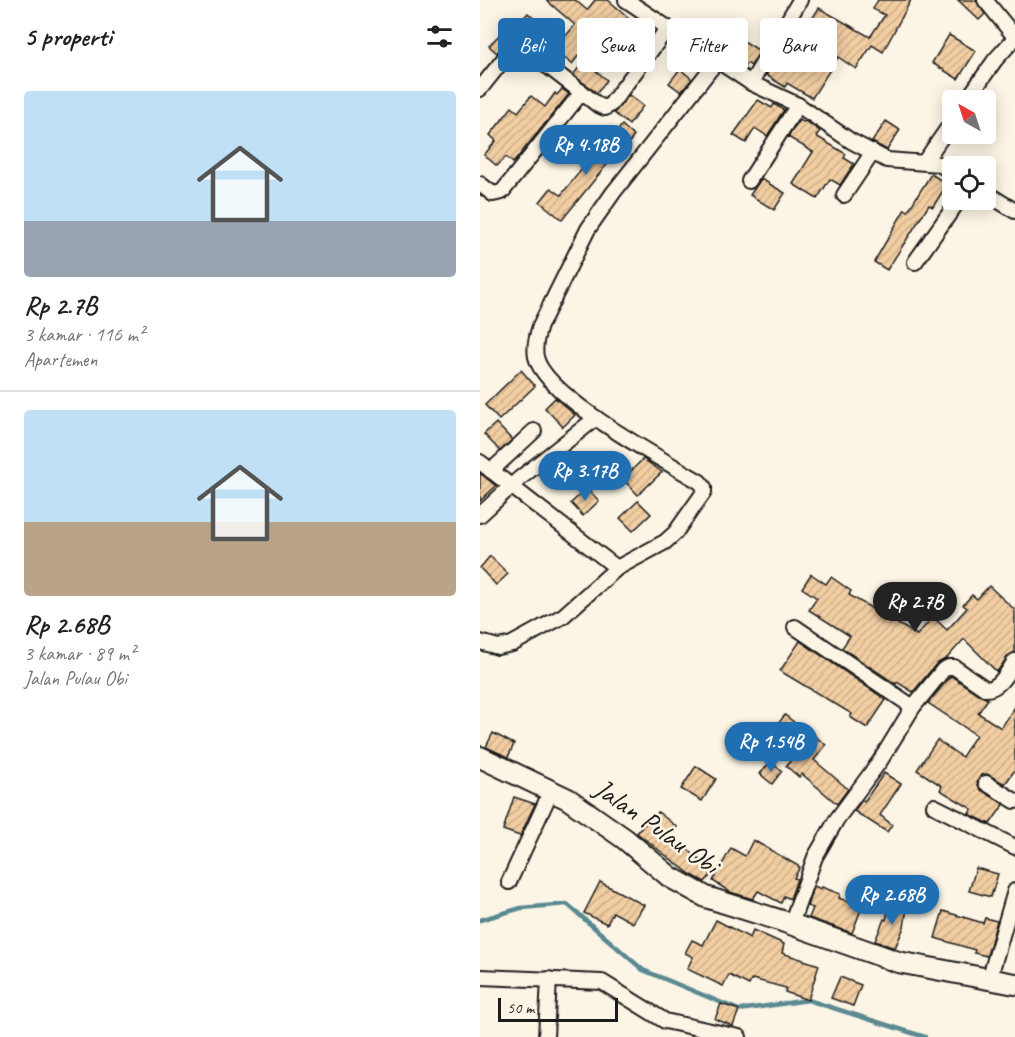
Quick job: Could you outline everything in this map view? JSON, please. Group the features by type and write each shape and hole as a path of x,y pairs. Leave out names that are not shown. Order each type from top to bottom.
{"street":[{"path":"480,88 511,50 518,48 550,68 602,108 608,106 667,29 626,0"},
{"path":"751,83 800,0"},
{"path":"974,90 995,60 1015,38 985,0"},
{"path":"480,642 498,646 512,644 563,616 617,568 660,545 675,532 704,492 704,487 700,482 615,432 560,390 544,374 536,356 536,337 588,230 613,193 709,72"},
{"path":"733,72 798,105 851,141 888,160 925,161 942,166"},
{"path":"480,184 494,194 502,192 582,92"},
{"path":"749,181 798,105"},
{"path":"925,161 942,136"},
{"path":"844,195 873,152"},
{"path":"996,199 1015,211"},
{"path":"915,262 952,210"},
{"path":"480,514 596,418"},
{"path":"534,431 485,467 617,568"},
{"path":"795,627 913,707"},
{"path":"791,924 815,857 825,838 880,761 913,707 944,670 948,667 959,669 986,689 991,689 996,687 1015,661"},
{"name":"Jalan Pulau Obi","path":"480,758 568,799 612,830 670,877 706,897 898,962 1015,984"},
{"path":"986,783 1015,801"},
{"path":"509,882 551,791"},
{"path":"934,806 1015,847"},
{"path":"989,980 1015,891"},
{"path":"480,977 602,982 665,1021 739,1037"},
{"path":"546,1037 549,979"}],"building":[{"path":"546,0 575,0 587,10 595,0 608,0 628,17 577,18 577,58 572,64 565,59 565,37 575,25"},
{"path":"878,0 911,0 883,52 872,45 856,69 838,57 837,59 837,18 870,37 885,15 873,9"},
{"path":"958,0 976,0 985,14 979,20"},
{"path":"819,8 837,18 813,18"},
{"path":"528,13 533,18 523,18"},
{"path":"949,35 976,51 958,79 932,63"},
{"path":"498,36 497,53 489,46"},
{"path":"748,44 760,51 751,66 748,64"},
{"path":"577,70 577,72 597,72 607,80 597,93 573,75"},
{"path":"678,72 684,72 692,79 681,92 669,83"},
{"path":"768,72 828,72 812,98 787,83 785,87 766,75"},
{"path":"562,89 569,94 513,163 506,157 497,166 484,155 496,141 490,135 512,107 518,112 531,96 545,107 555,93 557,95"},
{"path":"629,95 643,106 629,125 614,113"},
{"path":"758,100 772,108 774,104 784,110 767,136 755,128 746,143 733,135"},
{"path":"799,120 805,121 820,131 816,136 846,154 844,158 854,164 840,185 830,179 817,199 793,184 813,152 788,137"},
{"path":"886,121 900,130 887,150 872,142"},
{"path":"622,125 634,136 619,156 617,154 604,168 562,220 540,202 551,188 561,195 582,169 585,172"},
{"path":"931,174 942,181 942,192 933,207 929,205 887,270 874,262 905,209 908,211"},
{"path":"761,179 785,193 774,210 750,195"},
{"path":"521,370 535,386 499,420 485,405"},
{"path":"555,398 575,415 563,427 545,408"},
{"path":"496,423 512,440 500,451 484,434"},
{"path":"643,459 662,472 638,495 623,479"},
{"path":"480,473 496,486 480,501"},
{"path":"587,488 599,501 583,516 571,503"},
{"path":"638,501 651,514 633,531 620,518"},
{"path":"490,556 508,574 496,585 480,568"},
{"path":"811,574 826,584 831,577 851,591 849,595 917,635 933,617 947,630 967,608 963,605 972,595 977,599 989,586 1015,610 1015,652 1008,656 997,672 964,639 947,658 936,664 913,692 897,682 896,684 842,648 850,636 809,610 817,598 802,588"},
{"path":"800,641 886,700 867,728 850,717 852,714 780,671"},
{"path":"951,676 988,699 978,713 1001,728 1015,707 1015,770 1005,784 987,774 981,775 977,782 981,790 1004,804 990,824 969,814 972,809 940,790 942,786 917,770 937,740 962,757 976,735 928,703"},
{"path":"785,715 826,745 814,760 848,789 837,804 802,774 799,777 786,766 799,751 773,730"},
{"path":"493,733 514,744 508,757 486,747"},
{"path":"770,762 782,771 772,784 760,774"},
{"path":"696,766 716,779 702,801 681,789"},
{"path":"884,773 901,784 880,815 892,825 887,832 854,811 862,800 864,802"},
{"path":"514,797 535,804 520,836 503,830"},
{"path":"658,812 677,827 670,835 714,871 705,882 690,874 637,833 647,821 650,823"},
{"path":"753,840 800,867 794,878 797,879 790,899 784,896 781,903 758,891 753,899 730,892 713,881 731,848 745,856"},
{"path":"976,868 998,874 991,897 969,891"},
{"path":"600,882 644,905 633,923 613,912 607,924 584,913"},
{"path":"814,886 840,894 839,898 862,907 852,933 809,918 813,908 807,906"},
{"path":"890,903 907,908 904,927 895,948 875,941 884,919 886,920"},
{"path":"943,911 983,923 985,918 997,921 987,956 935,938"},
{"path":"716,920 750,938 753,930 784,944 782,953 819,965 808,1000 785,992 786,988 752,979 749,985 729,975 723,986 687,969 693,957 685,953 692,940 703,945"},
{"path":"840,977 861,985 853,1006 831,998"},
{"path":"721,1004 739,1010 733,1026 715,1019"}],"waterway":[{"path":"480,920 521,908 567,904 643,970 739,1010 808,1000 925,1037"}]}
